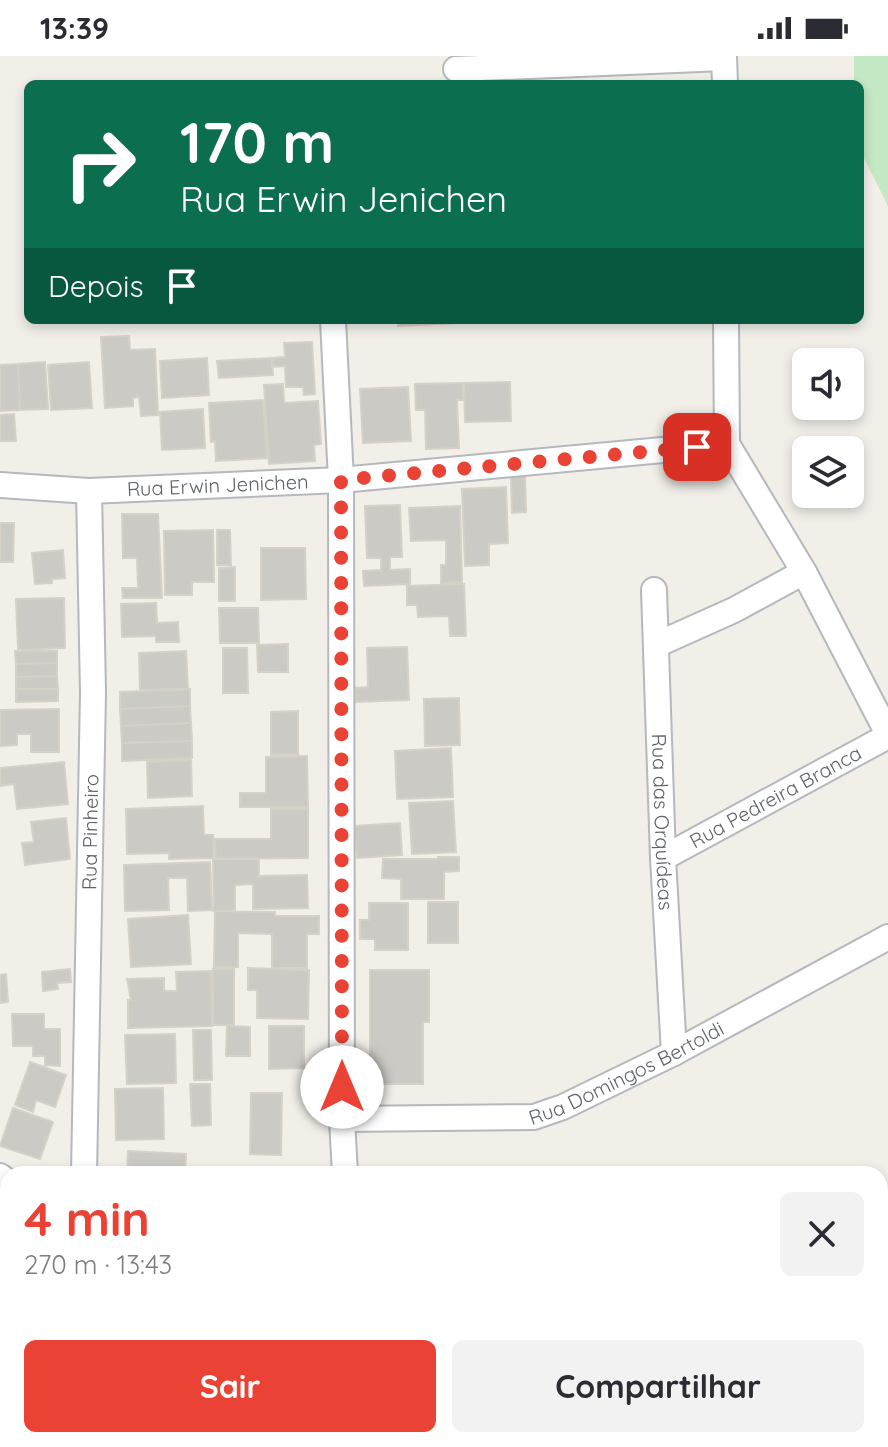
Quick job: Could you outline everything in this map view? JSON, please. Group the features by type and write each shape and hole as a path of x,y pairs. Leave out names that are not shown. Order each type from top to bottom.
{"street":[{"path":"456,70 724,57 725,80"},
{"path":"333,324 341,480 345,1166"},
{"path":"726,324 727,444 804,572 888,735"},
{"name":"Rua Erwin Jenichen","path":"0,485 89,491 341,480 727,444"},
{"name":"Rua Pinheiro","path":"84,1166 93,692 89,491"},
{"path":"656,645 734,610 804,572"},
{"name":"Rua das Orquídeas","path":"654,590 663,858 674,1053"},
{"name":"Rua Pedreira Branca","path":"663,858 888,735"},
{"name":"Rua Domingos Bertoldi","path":"342,1119 496,1120 534,1117 563,1107 674,1053 888,937"}],"green space":[{"path":"854,56 888,56 888,206 864,158 864,80 854,80"}],"building":[{"path":"129,336 130,350 155,349 158,415 141,416 139,397 133,398 133,406 105,408 101,337"},
{"path":"312,342 315,394 304,395 303,387 286,387 285,366 272,367 272,358 285,357 284,343"},
{"path":"207,358 209,395 162,398 160,361"},
{"path":"272,358 273,375 219,378 217,361"},
{"path":"45,362 48,409 20,410 18,364"},
{"path":"89,362 92,408 51,410 48,365"},
{"path":"18,364 20,410 0,411 0,365"},
{"path":"510,382 511,421 465,422 464,383"},
{"path":"463,383 463,400 457,400 459,448 426,449 425,410 416,410 415,384"},
{"path":"283,384 284,403 318,401 321,444 314,445 315,461 269,464 264,385"},
{"path":"408,387 411,441 363,443 360,389"},
{"path":"263,400 267,458 216,461 215,441 211,442 209,403"},
{"path":"203,409 205,448 162,450 160,412"},
{"path":"14,414 16,441 0,441 0,415"},
{"path":"525,476 526,512 512,513 511,477"},
{"path":"506,487 508,543 489,544 489,565 465,566 462,489"},
{"path":"400,505 402,557 390,557 390,570 410,569 410,584 364,586 363,571 381,570 381,558 367,558 365,506"},
{"path":"460,506 462,582 441,583 441,565 446,565 446,540 411,541 409,508"},
{"path":"122,514 158,514 162,598 123,598 122,588 138,588 137,558 123,558"},
{"path":"0,523 14,523 13,562 0,562"},
{"path":"213,530 214,582 192,582 192,595 165,595 164,531"},
{"path":"217,530 230,530 231,565 217,565"},
{"path":"261,548 305,548 306,599 261,600"},
{"path":"63,550 65,578 35,584 32,553"},
{"path":"235,567 235,601 219,601 219,568"},
{"path":"464,584 466,636 450,636 449,616 418,617 417,605 407,605 407,586"},
{"path":"64,598 65,648 18,650 16,599"},
{"path":"156,603 157,623 178,622 179,642 156,642 156,636 122,637 121,604"},
{"path":"219,608 258,608 259,643 220,643"},
{"path":"288,644 288,672 258,672 257,645"},
{"path":"407,647 409,700 356,702 355,688 368,687 367,648"},
{"path":"223,648 247,648 248,693 223,693"},
{"path":"15,651 57,651 57,663 16,664"},
{"path":"186,651 188,689 140,690 139,653"},
{"path":"57,663 57,676 16,677 16,664"},
{"path":"57,676 58,689 16,689 16,677"},
{"path":"16,689 58,689 58,701 16,702"},
{"path":"190,689 190,706 120,709 120,692"},
{"path":"459,698 460,745 425,746 424,699"},
{"path":"190,706 191,723 121,726 120,709"},
{"path":"59,709 59,752 31,752 31,734 17,734 17,745 0,746 0,710"},
{"path":"298,711 298,754 271,755 271,712"},
{"path":"191,723 192,741 122,743 121,726"},
{"path":"192,741 192,758 122,761 122,743"},
{"path":"451,748 453,797 397,799 395,751"},
{"path":"307,756 308,807 240,807 240,793 266,793 266,757"},
{"path":"191,760 192,796 148,798 147,762"},
{"path":"64,762 68,804 17,809 14,784 0,786 0,768"},
{"path":"453,801 456,852 412,854 409,803"},
{"path":"203,806 204,835 213,835 214,858 169,859 169,853 127,854 126,809"},
{"path":"271,809 308,809 308,858 216,859 215,839 271,839"},
{"path":"66,818 70,859 25,865 22,843 34,842 31,822"},
{"path":"400,823 402,855 357,858 355,826"},
{"path":"459,857 459,871 444,872 444,899 401,899 401,879 382,878 383,859"},
{"path":"213,859 259,859 259,876 307,875 308,908 253,909 253,884 235,885 235,911 214,911"},
{"path":"210,862 212,910 188,911 187,878 168,878 169,910 125,911 124,865"},
{"path":"428,902 458,902 458,943 428,943"},
{"path":"369,903 408,903 408,950 375,950 375,939 360,939 360,920 369,920"},
{"path":"215,911 319,916 319,934 307,934 307,968 272,968 272,934 238,933 238,967 214,967"},
{"path":"188,915 191,964 131,967 128,919"},
{"path":"248,968 309,970 308,1019 257,1018 257,990 248,990"},
{"path":"70,969 71,982 57,983 58,989 43,991 42,972"},
{"path":"213,969 234,969 234,1025 213,1025"},
{"path":"370,970 429,970 429,1022 423,1022 423,1084 370,1084"},
{"path":"211,971 212,1026 128,1028 128,1000 131,1000 127,979 164,978 164,991 177,991 176,972"},
{"path":"6,974 8,1002 0,1003 0,975"},
{"path":"12,1014 44,1014 44,1029 60,1029 60,1066 45,1065 45,1056 33,1056 33,1046 13,1046"},
{"path":"227,1026 250,1027 250,1056 226,1056"},
{"path":"269,1026 304,1026 304,1068 269,1069"},
{"path":"193,1030 211,1030 212,1080 194,1080"},
{"path":"175,1034 176,1083 127,1084 125,1035"},
{"path":"30,1062 66,1075 55,1107 36,1100 33,1112 15,1105"},
{"path":"190,1084 210,1084 211,1125 192,1126"},
{"path":"163,1088 164,1139 116,1140 115,1089"},
{"path":"251,1093 282,1093 281,1155 250,1154"},
{"path":"13,1108 53,1122 40,1159 0,1146"},
{"path":"128,1151 186,1154 185,1166 127,1166"}],"route":[{"path":"342,1087 341,480 697,447"}]}
